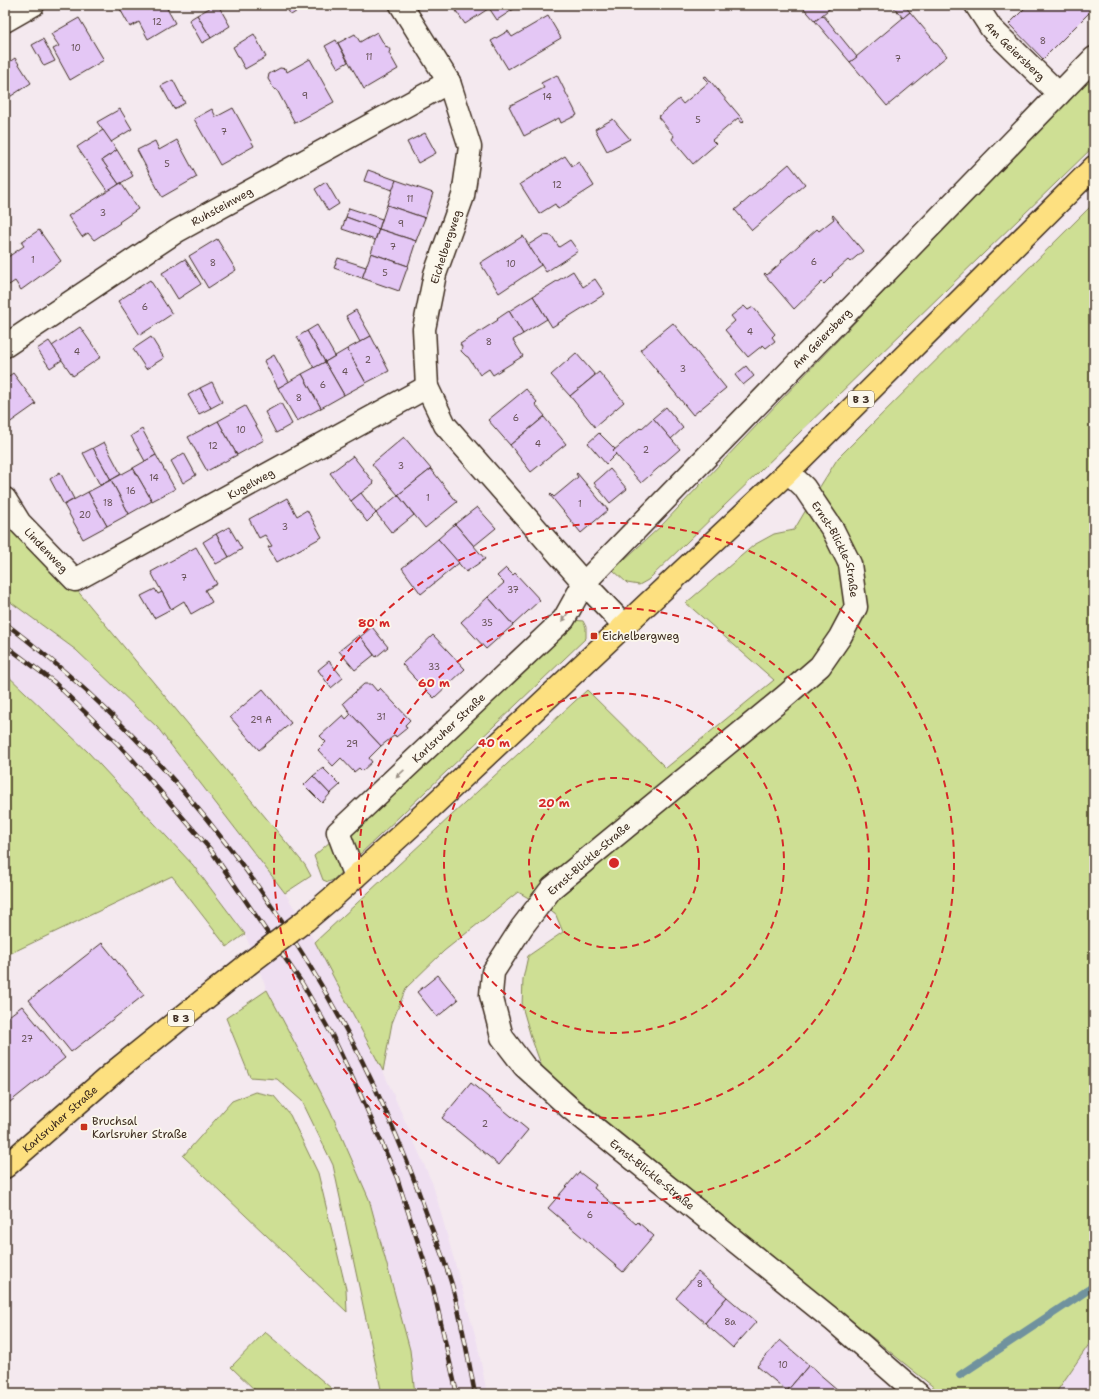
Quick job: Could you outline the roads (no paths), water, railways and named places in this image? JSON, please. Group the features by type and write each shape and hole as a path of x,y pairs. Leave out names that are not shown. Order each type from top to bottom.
{"main road":[{"name":"B 3","path":"355,877 788,472 1094,167"},
{"name":"Karlsruher Straße","path":"5,1167 115,1071 306,920 355,877"}],"street":[{"path":"5,21 33,5"},
{"name":"Eichelbergweg","path":"400,5 449,82 470,147 463,196 435,274 424,329 427,387 445,425 584,583 625,626"},
{"name":"Am Geiersberg","path":"976,5 991,28 1059,94"},
{"name":"Am Geiersberg","path":"584,583 1094,58"},
{"name":"Ruhsteinweg","path":"5,346 177,230 449,82"},
{"name":"Kugelweg","path":"75,580 427,387"},
{"name":"Ernst-Blickle-Straße","path":"788,472 804,487 833,530 850,564 856,607 840,637 820,666 552,888 522,927 493,972 491,995 502,1037 524,1066 570,1108 834,1321 918,1394"},
{"name":"Lindenweg","path":"5,499 20,522 75,580"},
{"name":"Karlsruher Straße","path":"355,877 338,832 564,619 584,583"}],"waterway":[{"path":"960,1375 1094,1286"}],"railway":[{"path":"5,623 76,682 142,746 203,815 259,888 310,965 354,1046 394,1129 452,1285 462,1326 475,1394"},
{"path":"5,645 54,682 133,760 210,849 302,983 332,1035 397,1178 433,1288 457,1394"}],"place":[{"name":"Eichelbergweg","path":"594,636"},
{"name":"Bruchsal Karlsruher Straße","path":"84,1127"}]}
